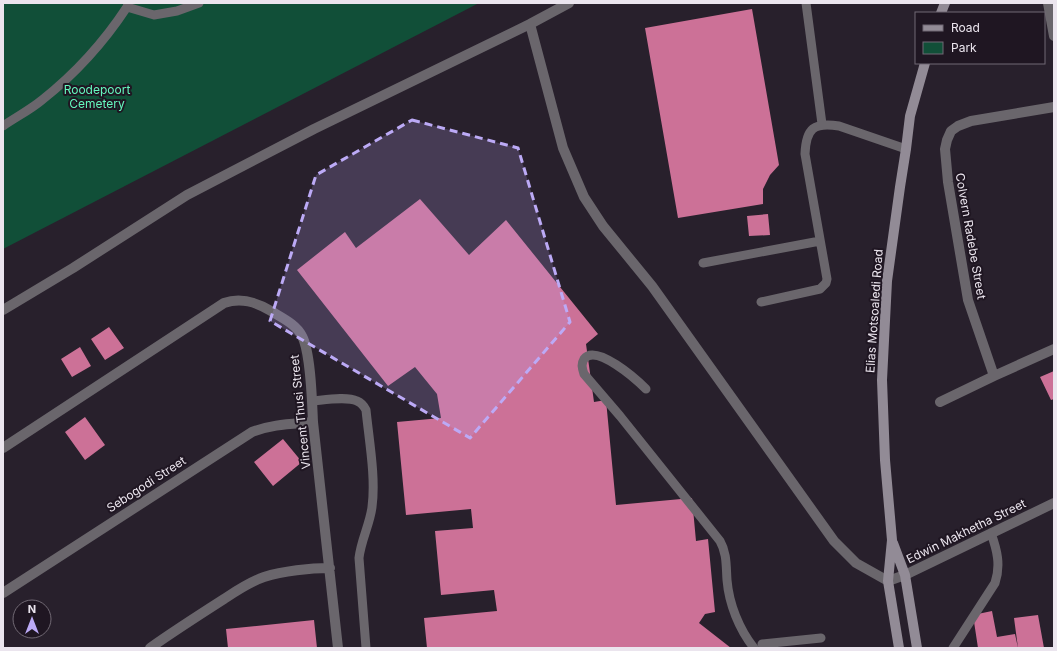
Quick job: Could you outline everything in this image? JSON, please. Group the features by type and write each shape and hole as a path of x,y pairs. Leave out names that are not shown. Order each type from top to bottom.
{"main road":[{"name":"Elias Motsoaledi Road","path":"899,648 888,581 892,540 885,460 882,380 887,281 910,116 925,64"},
{"name":"Elias Motsoaledi Road","path":"892,540 905,575 917,648"}],"street":[{"path":"3,310 187,195 314,130 530,24 569,3"},
{"path":"1048,3 1054,36"},
{"path":"530,24 563,148 584,197 604,226 652,286 834,541 856,563 888,581"},
{"name":"Colvern Radebe Street","path":"994,376 968,300 948,182 945,149 947,140 951,131 958,126 971,121 1054,107"},
{"name":"Vincent Thusi Street","path":"3,448 217,307 232,300 247,300 290,323 302,336 306,350 338,648"},
{"path":"940,402 1054,349"},
{"name":"Sebogodi Street","path":"3,593 252,432 264,427 275,425 313,422"},
{"name":"Edwin Makhetha Street","path":"888,581 905,575 1054,503"},
{"path":"150,648 209,608 263,578 274,574 316,568 330,568"}],"lane":[{"path":"3,126 42,101 77,69 112,30 127,5 154,15 177,11 199,3"},
{"path":"806,3 822,124"},
{"path":"761,302 820,290 824,286 827,279 805,154 805,142 808,133 822,124 840,126 906,149"},
{"path":"703,263 820,242"},
{"path":"646,389 628,373 602,357 590,355 583,360 582,365 584,374 620,416 720,541 724,548 726,558 727,580 732,606 743,629 758,646 822,638"},
{"path":"312,401 341,399 356,400 362,404 366,410 373,489 372,508 359,558 366,648"},
{"path":"955,647 998,575 998,556 991,533"}],"highlighted area":[{"path":"412,120 518,148 570,322 470,438 270,321 316,175"}],"green space":[{"name":"Roodepoort Cemetery","path":"3,3 479,3 3,249"}],"building":[{"path":"752,9 779,165 770,175 763,189 763,204 678,218 645,28"},
{"path":"420,199 469,255 506,220 598,334 586,344 594,402 606,400 616,505 692,498 696,541 708,539 715,612 705,614 699,623 731,648 427,648 424,618 497,611 494,590 441,595 435,531 473,528 471,509 406,515 397,422 441,418 437,394 415,367 388,386 297,270 345,232 356,248"},
{"path":"768,214 770,235 749,236 747,216"},
{"path":"109,327 124,348 105,360 91,339"},
{"path":"80,347 91,366 72,377 61,359"},
{"path":"1054,371 1054,399 1051,400 1040,377"},
{"path":"85,417 105,445 85,460 65,432"},
{"path":"283,439 302,462 273,486 254,462"},
{"path":"992,611 997,637 1015,634 1018,648 978,648 973,615"},
{"path":"1038,615 1044,648 1018,648 1014,618"},
{"path":"314,620 317,648 228,648 226,629"}]}
